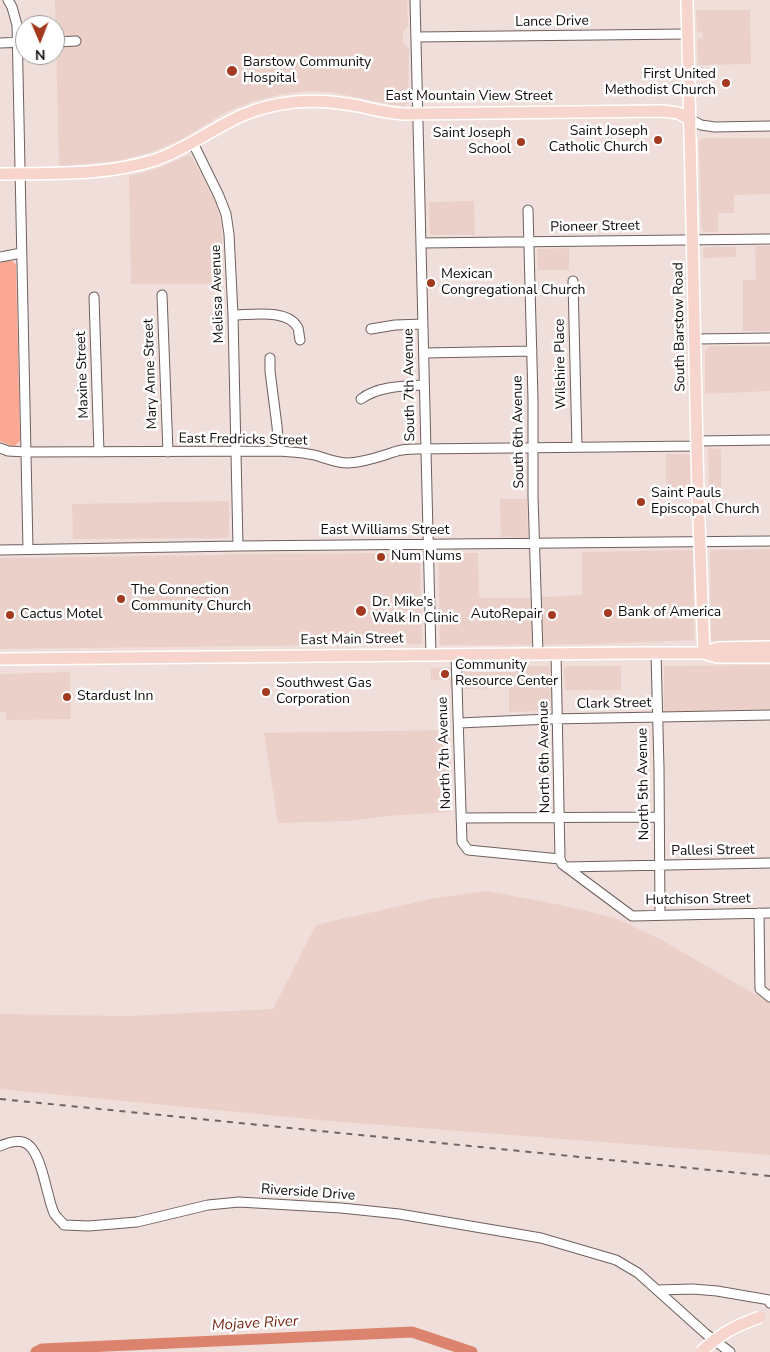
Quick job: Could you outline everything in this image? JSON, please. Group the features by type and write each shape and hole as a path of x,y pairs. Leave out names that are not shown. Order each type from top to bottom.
{"main road":[{"name":"South Barstow Road","path":"687,0 704,653"},
{"name":"East Mountain View Street","path":"0,174 99,171 155,160 193,143 244,115 293,102 336,102 391,114 663,111 678,113 690,119"},
{"name":"East Main Street","path":"704,653 718,648 770,648"},
{"name":"East Main Street","path":"0,659 656,653 704,653 717,657 770,657"},
{"path":"701,1352 728,1330 765,1316"}],"street":[{"path":"8,0 15,18"},
{"name":"South 7th Avenue","path":"415,0 431,655"},
{"name":"Lance Drive","path":"416,37 687,34"},
{"path":"65,42 76,41"},
{"path":"0,43 15,42"},
{"path":"21,65 21,253 28,549"},
{"name":"East Mountain View Street","path":"690,119 701,125 715,127 770,126"},
{"name":"Melissa Avenue","path":"193,143 220,196 226,214 229,234 233,315 238,546"},
{"name":"South 6th Avenue","path":"528,210 538,654"},
{"name":"Pioneer Street","path":"421,243 770,238"},
{"path":"0,256 21,253"},
{"name":"Wilshire Place","path":"573,281 577,447"},
{"name":"Mary Anne Street","path":"162,294 168,452"},
{"name":"Maxine Street","path":"94,297 99,452"},
{"path":"233,315 274,314 286,317 298,328 300,340"},
{"path":"371,329 395,325 423,324"},
{"path":"695,339 770,338"},
{"path":"424,353 532,351"},
{"path":"270,358 270,371 278,426 278,451"},
{"path":"361,399 366,395 392,388 424,386"},
{"name":"East Fredricks Street","path":"0,448 8,451 26,452 278,451 299,452 345,463 366,461 395,451 426,448 577,447 770,440"},
{"name":"East Williams Street","path":"0,550 770,541"},
{"name":"North 5th Avenue","path":"656,653 660,915"},
{"name":"North 7th Avenue","path":"456,654 462,842 468,850 560,859"},
{"name":"North 6th Avenue","path":"556,654 560,859"},
{"name":"Clark Street","path":"459,722 770,715"},
{"path":"461,818 658,816"},
{"name":"Hutchison Street","path":"560,859 562,864 632,916 770,913"},
{"name":"Pallesi Street","path":"566,867 770,863"},
{"path":"759,913 760,989 770,997"},
{"name":"Riverside Drive","path":"0,1146 17,1141 25,1142 31,1147 37,1158 54,1214 64,1225 90,1226 137,1222 208,1204 239,1202 370,1211 541,1238 616,1260 638,1273 657,1290"},
{"path":"730,1352 706,1334 657,1290 665,1284 684,1283 693,1289 770,1300 770,1303"}],"shaded area":[{"name":"Barstow Community Hospital","path":"55,0 407,0 408,26 403,32 403,43 409,49 408,103 404,106 393,105 330,92 310,91 283,94 254,101 226,112 182,139 152,152 117,161 59,166 57,65 65,65 65,15 55,15"},
{"path":"696,10 750,10 751,64 698,65 697,40 703,38 703,33 697,31"},
{"path":"704,138 770,138 770,194 734,195 734,213 718,213 718,232 703,232 701,228 699,142"},
{"path":"189,155 192,157 216,204 221,222 224,284 131,284 129,176 153,170"},
{"path":"474,201 475,235 430,235 429,202"},
{"path":"755,246 770,246 770,331 743,331 743,280 756,280"},
{"path":"706,247 736,247 736,257 703,258 703,250"},
{"path":"569,248 569,270 538,270 537,249"},
{"path":"13,261 16,265 20,441 14,447 0,441 0,263"},
{"path":"710,346 770,346 770,391 705,394 705,351"},
{"path":"711,448 721,449 721,488 709,489 708,450"},
{"path":"666,454 688,454 691,456 692,494 666,494"},
{"path":"500,499 527,499 528,538 501,537"},
{"path":"229,501 229,534 227,538 73,539 72,504"},
{"path":"770,549 770,640 712,641 711,552 714,550"},
{"path":"693,550 694,640 597,644 440,644 438,553 478,553 480,598 529,598 582,595 582,552"},
{"path":"416,553 420,556 422,644 0,649 0,558"},
{"path":"770,665 770,709 664,712 664,666"},
{"path":"549,666 551,711 509,712 509,688 450,689 450,680 431,680 431,668"},
{"path":"567,666 621,666 621,690 565,690 564,669"},
{"path":"70,672 71,719 6,720 6,712 0,712 0,674"},
{"path":"449,730 451,812 348,821 278,823 264,733"},
{"path":"487,891 556,904 615,918 660,939 770,1003 770,1155 330,1121 0,1089 0,1014 127,1016 273,1009 316,925 435,898"}],"waterway":[{"name":"Mojave River","path":"36,1352 42,1349 412,1332 472,1352"}],"railway":[{"path":"0,1099 770,1176"}],"place":[{"name":"Barstow Community Hospital","path":"232,71"},
{"name":"First United Methodist Church","path":"726,83"},
{"name":"Saint Joseph Catholic Church","path":"658,140"},
{"name":"Saint Joseph School","path":"521,142"},
{"name":"Mexican Congregational Church","path":"431,283"},
{"name":"Saint Pauls Episcopal Church","path":"641,502"},
{"name":"Num Nums","path":"381,557"},
{"name":"The Connection Community Church","path":"121,599"},
{"name":"Dr. Mike's Walk In Clinic","path":"361,611"},
{"name":"Bank of America","path":"608,613"},
{"name":"Cactus Motel","path":"10,615"},
{"name":"AutoRepair","path":"552,615"},
{"name":"Community Resource Center","path":"445,674"},
{"name":"Southwest Gas Corporation","path":"266,692"},
{"name":"Stardust Inn","path":"67,697"}]}
